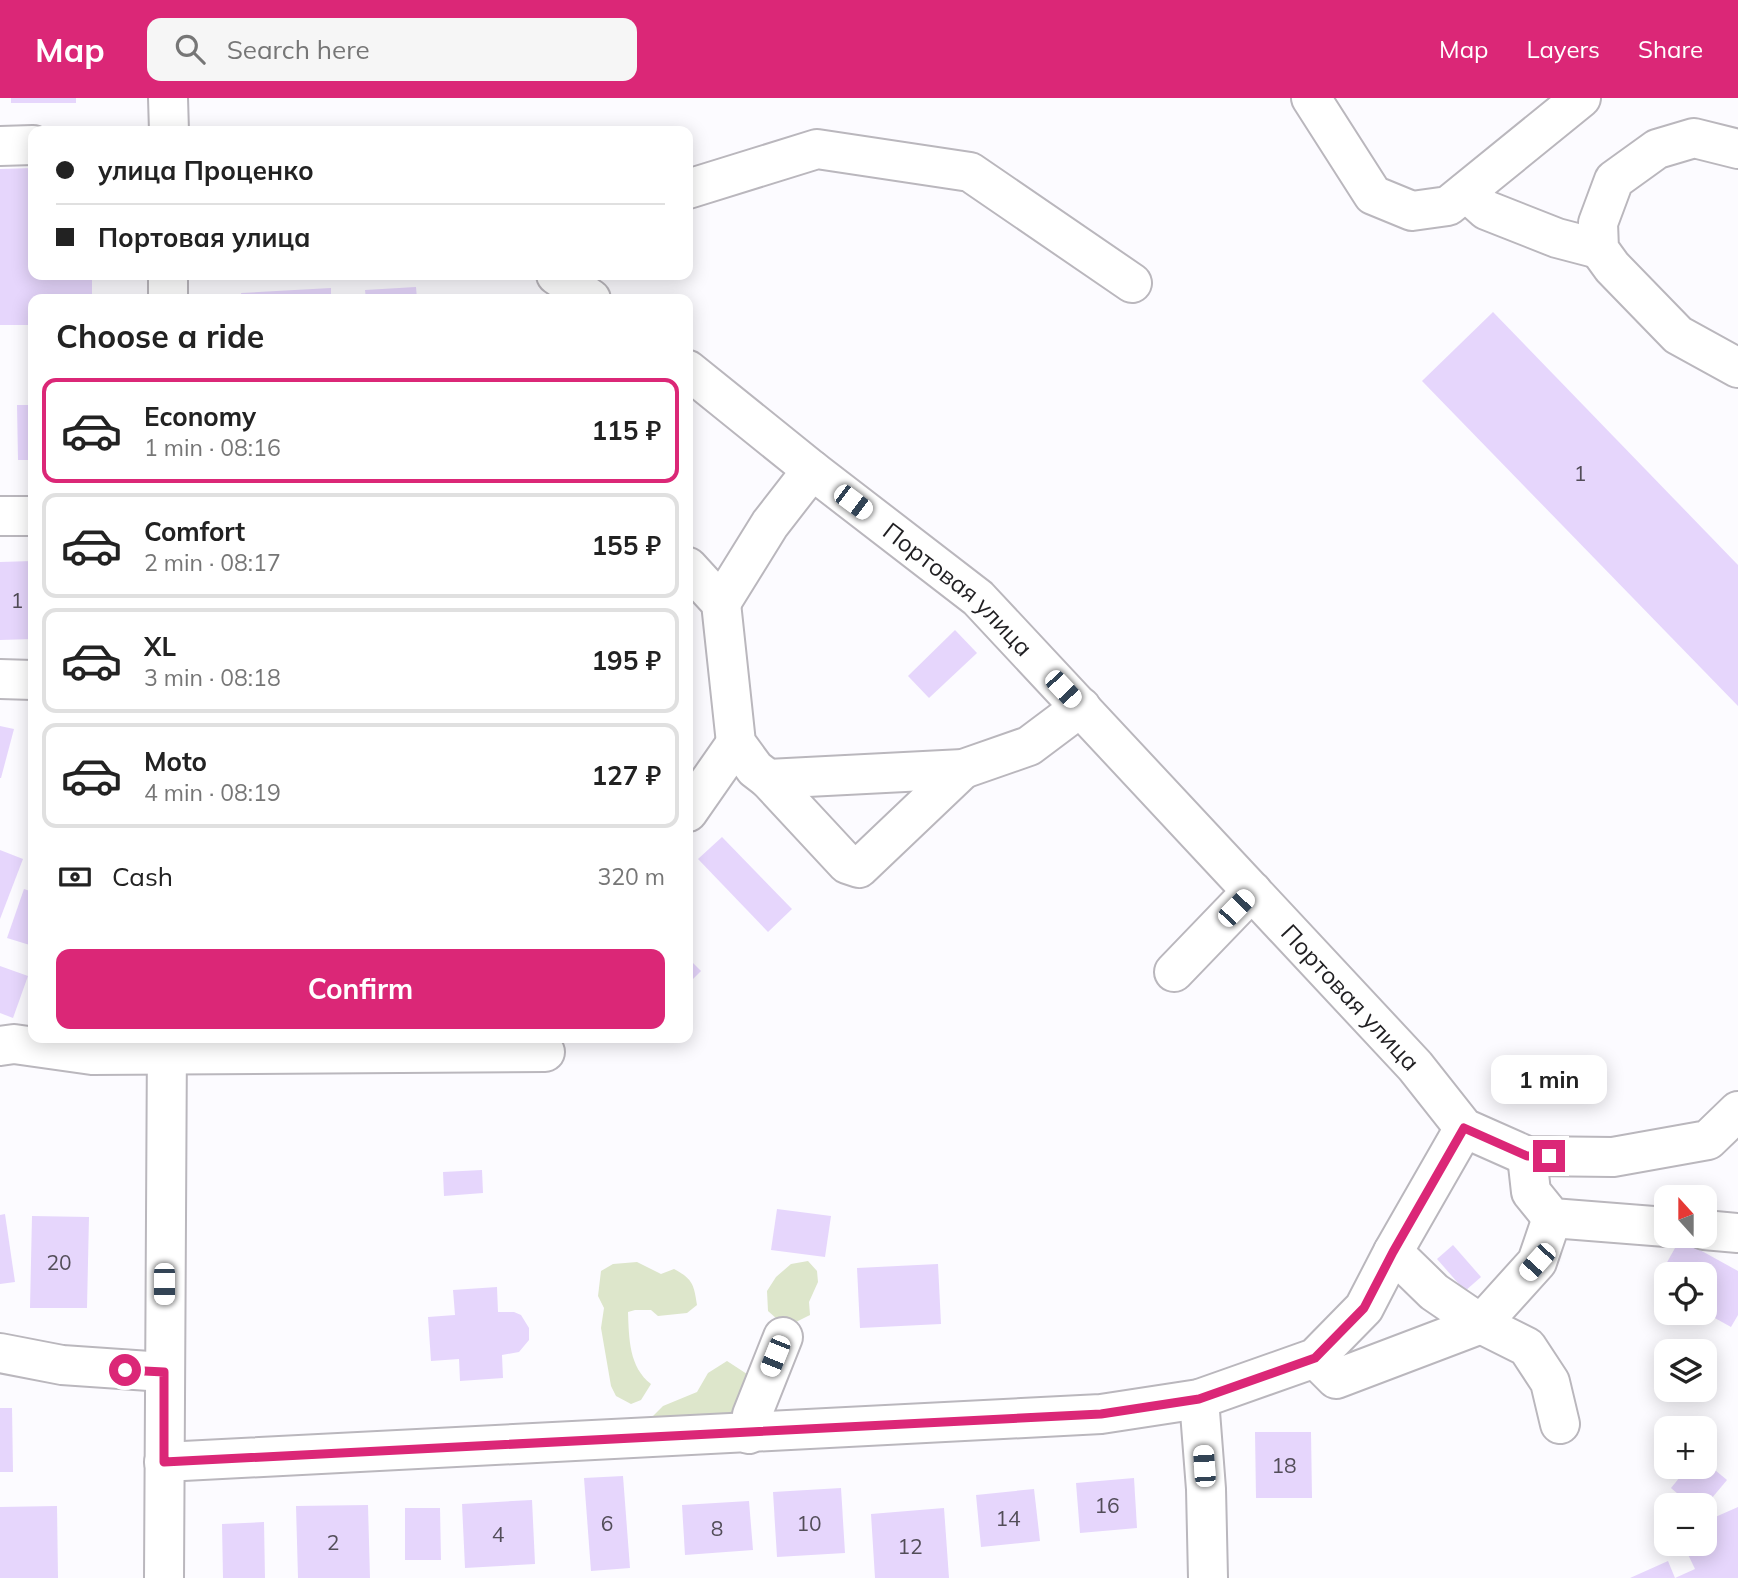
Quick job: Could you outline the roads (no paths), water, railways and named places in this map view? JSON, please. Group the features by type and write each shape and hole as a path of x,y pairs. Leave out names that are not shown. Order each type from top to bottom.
{"street":[{"path":"168,98 169,126"},
{"path":"1311,98 1373,195 1412,211 1448,206 1581,98"},
{"path":"1738,149 1694,138 1657,149 1614,180 1598,223 1599,249 1612,267 1678,335 1738,368"},
{"path":"0,146 28,145"},
{"path":"693,186 817,149 970,172 1132,283"},
{"path":"1466,192 1486,210 1557,238 1599,249"},
{"path":"563,280 584,294"},
{"name":"Портовая улица","path":"693,374 811,470 978,598 1415,1066 1464,1128 1527,1156 1613,1157 1708,1140 1738,1111"},
{"path":"721,603 770,524 811,470"},
{"path":"0,516 28,516"},
{"path":"693,572 721,603 736,743 755,768 847,864 859,868 963,769"},
{"path":"0,678 28,680"},
{"path":"768,779 963,769 1029,746 1080,707"},
{"path":"693,805 736,743"},
{"path":"1174,972 1252,891"},
{"path":"0,1046 15,1044 92,1055 167,1045 545,1052"},
{"path":"164,1578 167,1045"},
{"path":"164,1462 1101,1414 1199,1399 1315,1358 1364,1308 1464,1128"},
{"path":"1527,1156 1531,1192 1552,1217 1654,1226"},
{"path":"1315,1358 1336,1379 1481,1324 1537,1262 1552,1217"},
{"path":"1717,1231 1738,1233"},
{"path":"1393,1252 1433,1292 1481,1324 1527,1347 1550,1382 1560,1424"},
{"path":"749,1434 752,1415 783,1336"},
{"path":"0,1353 62,1365 164,1372"},
{"path":"1199,1399 1206,1489 1208,1578"}]}
